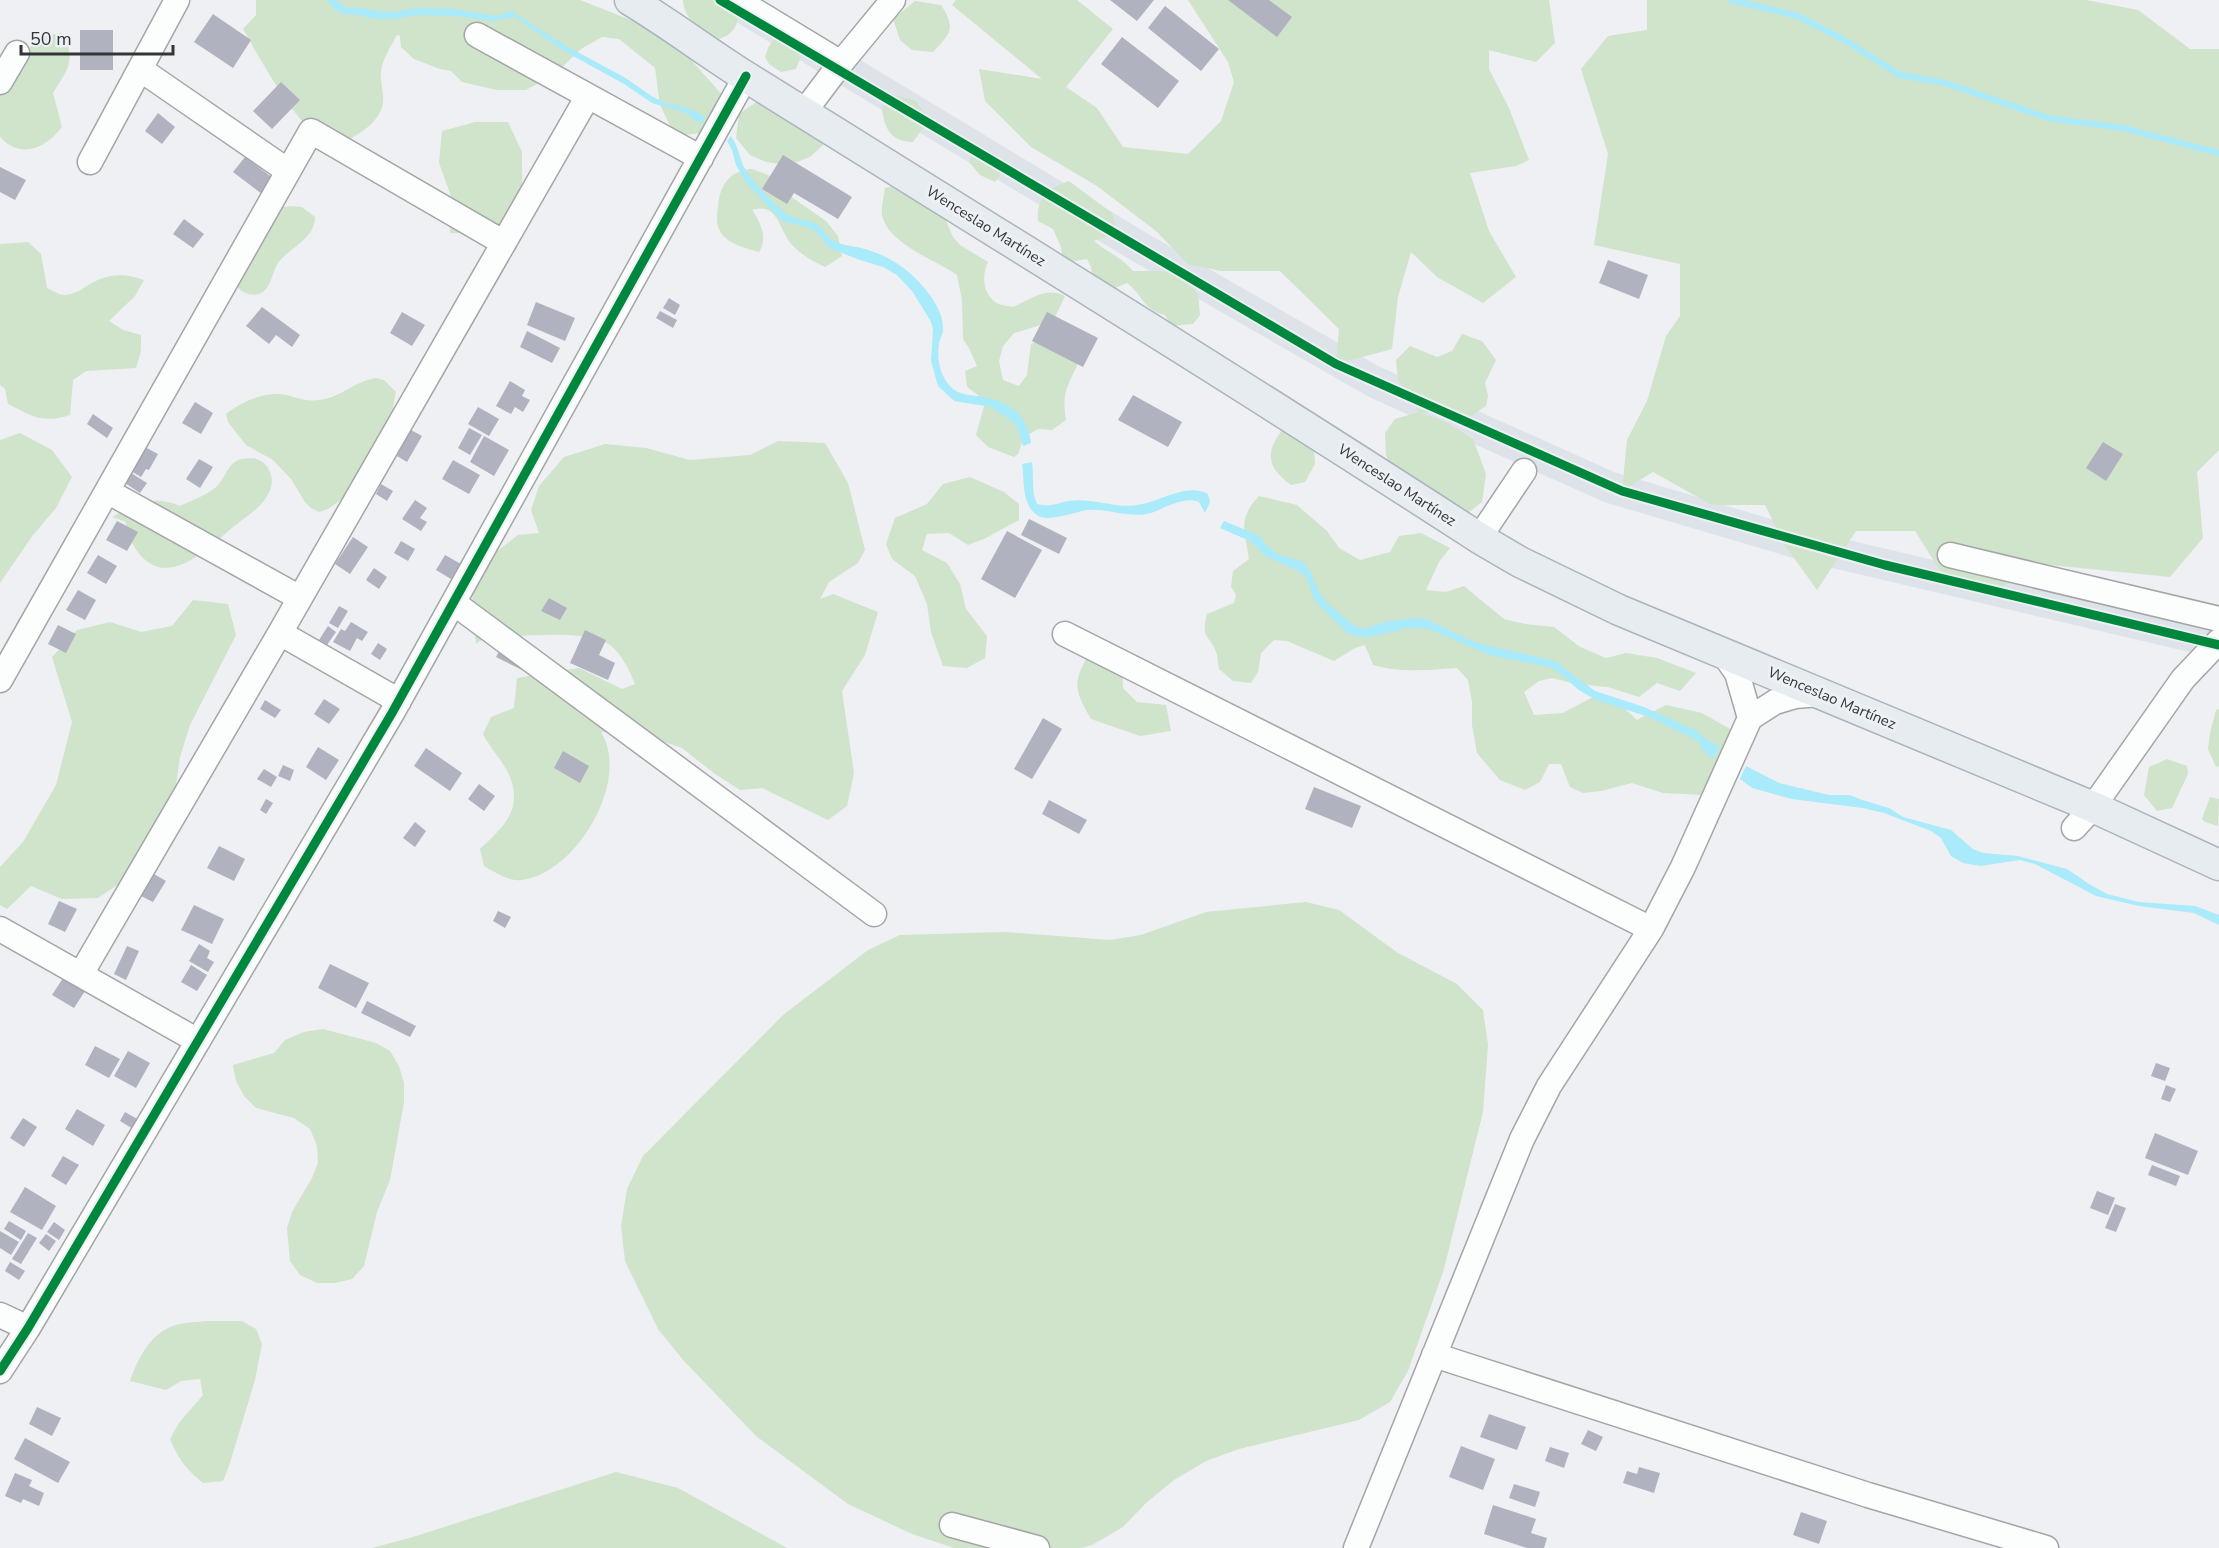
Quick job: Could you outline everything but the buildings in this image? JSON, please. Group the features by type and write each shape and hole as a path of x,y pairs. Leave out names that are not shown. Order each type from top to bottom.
{"main road":[{"name":"Wenceslao Martínez","path":"630,0 746,76 1520,562 1619,610 1820,694 2084,818 2219,866"}],"street":[{"path":"90,162 177,0"},
{"path":"737,0 841,63"},
{"path":"804,112 893,0"},
{"path":"477,34 701,158"},
{"path":"0,82 17,53"},
{"path":"140,69 288,171"},
{"path":"0,1371 28,1328 399,700 746,76"},
{"path":"81,974 280,633 588,96"},
{"path":"0,680 311,131 504,243"},
{"path":"1479,538 1524,471"},
{"path":"107,490 300,598"},
{"path":"1950,555 2219,619"},
{"path":"454,603 874,914"},
{"path":"280,633 399,700"},
{"path":"1065,634 1651,929"},
{"path":"2084,818 2183,679 2219,641"},
{"path":"1723,653 1737,673 1750,718"},
{"path":"1356,1548 1522,1139 1549,1086 1651,929 1683,867 1750,718 1775,702 1796,696 1820,694"},
{"path":"0,928 198,1041"},
{"path":"0,1315 28,1328"},
{"path":"1434,1355 1868,1495 2046,1548"},
{"path":"952,1525 1037,1548"}],"shaded area":[{"path":"700,0 761,0 1150,235 1380,367 1614,472 1814,532 2219,627 2219,659 1807,562 1604,502 1369,397 1134,262"}],"green space":[{"path":"256,0 580,0 633,21 684,52 725,98 710,132 675,136 660,105 655,68 619,39 602,37 581,49 555,74 526,90 497,90 462,82 451,71 414,59 401,47 400,36 397,35 382,68 383,102 381,109 374,121 346,141 314,132 295,113 276,84 243,29 256,15"},
{"path":"683,0 739,0 736,26 728,35 714,40 689,18"},
{"path":"956,0 1077,0 1113,29 1066,87 1097,108 1123,147 1188,154 1221,121 1234,82 1228,62 1188,0 1549,0 1555,43 1536,62 1489,50 1489,69 1509,108 1529,160 1516,166 1470,173 1489,231 1516,277 1483,303 1437,277 1411,252 1398,297 1392,349 1336,364 1339,329 1280,271 1221,271 1188,264 1156,231 1097,186 1031,147 985,101 979,69 1042,79 952,5"},
{"path":"1647,0 2086,0 2138,10 2190,49 2219,49 2219,450 2197,472 2203,538 2170,577 2040,564 1987,596 1948,583 1915,531 1856,531 1817,590 1784,544 1765,505 1712,505 1653,472 1622,491 1627,440 1647,401 1666,336 1680,316 1680,264 1594,245 1608,154 1581,69 1608,36 1647,30"},
{"path":"915,1 941,5 949,19 947,35 933,52 912,50 900,40 893,19"},
{"path":"781,28 804,49 796,69 781,72 769,64 765,57"},
{"path":"62,33 70,58 63,77 53,93 62,127 49,141 33,149 16,148 0,137 0,71 3,72 42,36"},
{"path":"894,95 916,101 926,116 923,128 913,142 899,140 887,128 882,108"},
{"path":"762,98 820,133 823,145 810,157 789,165 766,162 750,155 736,138 739,114"},
{"path":"475,122 508,122 522,152 522,188 517,220 485,233 450,233 452,199 439,163 442,131"},
{"path":"985,149 1003,161 1004,170 995,182 980,175 969,162 972,154"},
{"path":"752,169 768,175 783,185 790,196 826,221 838,236 842,256 825,267 812,260 793,246 773,214 761,208 752,210 763,236 759,252 736,245 726,238 719,229 717,221 721,192 732,176"},
{"path":"1069,181 1112,213 1117,231 1094,241 1123,261 1133,271 1169,271 1186,280 1198,294 1200,315 1193,324 1171,326 1165,315 1152,310 1127,283 1110,290 1093,280 1087,259 1063,263 1061,247 1053,229 1038,221 1038,213 1045,195 1055,187"},
{"path":"902,184 944,216 953,237 960,245 988,262 984,283 995,302 1013,307 1045,293 1058,293 1065,296 1056,315 1041,325 1014,333 1003,346 999,361 1003,380 1019,386 1027,375 1031,344 1048,336 1079,352 1077,365 1066,392 1064,406 1066,420 1052,430 1038,429 1024,437 1018,454 1014,457 988,447 976,435 984,406 978,395 967,387 965,371 977,366 963,339 962,300 957,275 903,243 886,225 882,215 885,188"},
{"path":"302,207 315,217 311,231 278,263 269,285 263,292 252,295 243,291 235,285 275,208"},
{"path":"28,242 41,254 47,288 60,294 75,293 97,280 110,276 124,275 144,280 135,296 109,321 123,330 141,335 141,351 136,368 86,371 73,380 70,415 60,418 44,419 8,404 5,389 0,385 0,244"},
{"path":"1462,334 1482,341 1496,360 1485,383 1488,396 1486,406 1470,417 1449,412 1421,413 1446,422 1473,439 1486,474 1482,502 1459,520 1398,485 1386,455 1385,433 1395,419 1419,412 1398,380 1396,360 1410,346 1437,357 1452,351"},
{"path":"376,378 384,380 396,392 387,439 342,499 328,509 319,512 305,502 291,479 273,460 246,445 228,422 226,414 255,398 279,394 307,400 327,399 361,382"},
{"path":"1289,428 1314,446 1315,464 1305,482 1291,485 1277,473 1271,460 1276,439 1282,430"},
{"path":"20,433 52,450 72,477 56,508 33,535 0,583 0,440"},
{"path":"778,441 825,443 848,483 865,550 858,563 829,582 820,599 833,594 878,612 865,655 842,691 854,773 847,806 828,820 762,788 740,790 682,748 636,732 601,732 608,752 609,774 604,798 579,843 562,861 542,874 522,880 507,878 484,866 480,849 503,826 514,800 508,772 483,734 491,717 514,708 517,678 579,668 622,689 635,684 618,653 610,645 599,640 568,635 531,635 484,638 476,644 472,592 491,556 518,535 539,533 531,510 539,486 564,457 605,444 646,448 690,460 750,455"},
{"path":"241,459 255,459 266,465 272,480 269,493 250,514 200,555 187,562 174,567 161,568 149,563 131,541 126,530 126,522 112,517 145,502 161,501 180,506 196,499 216,488 230,466"},
{"path":"970,477 1004,492 1019,504 1019,520 968,545 949,533 927,534 922,550 947,563 960,584 966,609 987,636 985,658 967,668 943,666 931,632 927,604 915,576 892,559 886,544 895,518 927,504 943,484"},
{"path":"1259,496 1297,505 1327,531 1339,548 1360,560 1390,552 1399,536 1421,533 1450,548 1439,562 1426,590 1446,592 1464,586 1504,619 1554,627 1580,647 1606,658 1626,653 1657,658 1696,673 1680,691 1657,683 1639,697 1608,687 1576,684 1552,678 1539,681 1524,692 1534,715 1563,713 1593,697 1617,702 1637,720 1666,705 1702,713 1737,733 1727,791 1701,795 1663,793 1632,783 1583,793 1570,787 1561,764 1549,764 1540,782 1525,790 1500,780 1477,753 1468,680 1457,668 1404,670 1383,668 1373,665 1365,645 1355,648 1334,661 1287,641 1274,640 1261,653 1258,672 1251,683 1233,681 1219,669 1215,648 1206,633 1205,623 1207,614 1234,603 1236,595 1231,587 1233,571 1249,559 1245,519 1252,504"},
{"path":"193,600 228,604 236,635 190,725 180,757 170,826 126,879 98,898 62,899 31,886 7,909 0,905 0,867 23,842 56,785 72,722 52,657 77,630 110,622 141,632 172,626"},
{"path":"1090,653 1122,659 1123,688 1137,702 1166,705 1171,731 1140,736 1091,719 1081,701 1077,686 1080,671"},
{"path":"2219,709 2219,766 2216,767 2208,749 2216,710"},
{"path":"2167,759 2187,766 2188,774 2172,808 2157,811 2144,795 2149,767"},
{"path":"2210,797 2219,799 2218,826 2202,819"},
{"path":"1306,902 1339,910 1398,953 1457,984 1483,1010 1488,1045 1483,1112 1444,1269 1408,1371 1390,1402 1359,1420 1239,1449 1206,1461 1174,1480 1146,1503 1123,1527 1092,1545 1081,1548 954,1548 912,1534 848,1504 756,1436 684,1361 658,1329 625,1261 621,1226 627,1189 643,1156 783,1015 868,950 900,935 1005,932 1110,940 1141,935 1206,912"},
{"path":"323,1029 376,1043 390,1051 399,1066 404,1083 404,1102 390,1180 377,1212 364,1266 352,1279 335,1283 317,1283 300,1275 290,1261 287,1228 292,1212 318,1163 317,1146 310,1129 294,1118 256,1108 244,1096 236,1081 233,1065 274,1053 285,1040 304,1032"},
{"path":"242,1321 256,1329 262,1344 255,1380 223,1481 203,1483 184,1464 170,1439 179,1423 203,1395 200,1379 181,1381 166,1390 130,1381 141,1355 159,1333 180,1324"},
{"path":"616,1472 678,1488 787,1548 372,1548 413,1537"}],"water":[{"path":"327,0 336,0 347,8 377,11 394,12 419,8 454,9 497,16 511,11 568,47 624,77 653,97 705,117 701,124 684,112 652,103 624,84 566,52 514,17 492,21 457,16 418,15 394,19 374,19 343,14 334,9"},
{"path":"731,136 746,171 783,211 791,217 817,225 834,241 880,254 901,266 919,282 932,298 943,323 938,354 941,371 946,381 961,393 993,399 1016,411 1026,425 1031,443 1023,446 1017,426 991,407 954,401 938,386 931,361 933,329 912,291 897,275 883,267 829,248 810,228 782,221 747,184 736,165 727,141"},
{"path":"1032,462 1033,489 1037,504 1049,505 1086,500 1129,506 1191,490 1208,494 1210,502 1205,513 1199,502 1187,500 1143,515 1087,510 1054,517 1041,517 1032,510 1026,498 1022,464"},
{"path":"1224,521 1260,536 1266,545 1278,554 1303,562 1326,602 1356,627 1367,628 1384,622 1412,618 1426,619 1474,642 1555,661 1595,691 1644,707 1697,731 1720,747 1714,759 1705,753 1698,741 1649,717 1596,700 1579,690 1554,669 1489,655 1429,629 1408,628 1371,637 1359,637 1347,633 1315,601 1306,577 1265,556 1250,541 1220,528"},
{"path":"1746,766 1779,783 1829,795 1850,795 1889,808 1903,817 1951,830 1973,849 1983,853 2018,856 2067,869 2107,894 2139,902 2195,906 2219,915 2219,925 2194,913 2139,906 2096,896 2035,864 2020,860 1981,866 1963,863 1951,856 1941,838 1931,831 1884,813 1792,799 1752,788 1740,779"}],"waterway":[{"path":"1731,0 1798,16 1846,41 1900,75 1945,83 2048,118 2123,128 2219,153"}],"cycle path":[{"path":"720,0 1336,364 1622,491 1885,565 2219,645"},
{"path":"0,1371 28,1328 392,713 746,76"}]}
